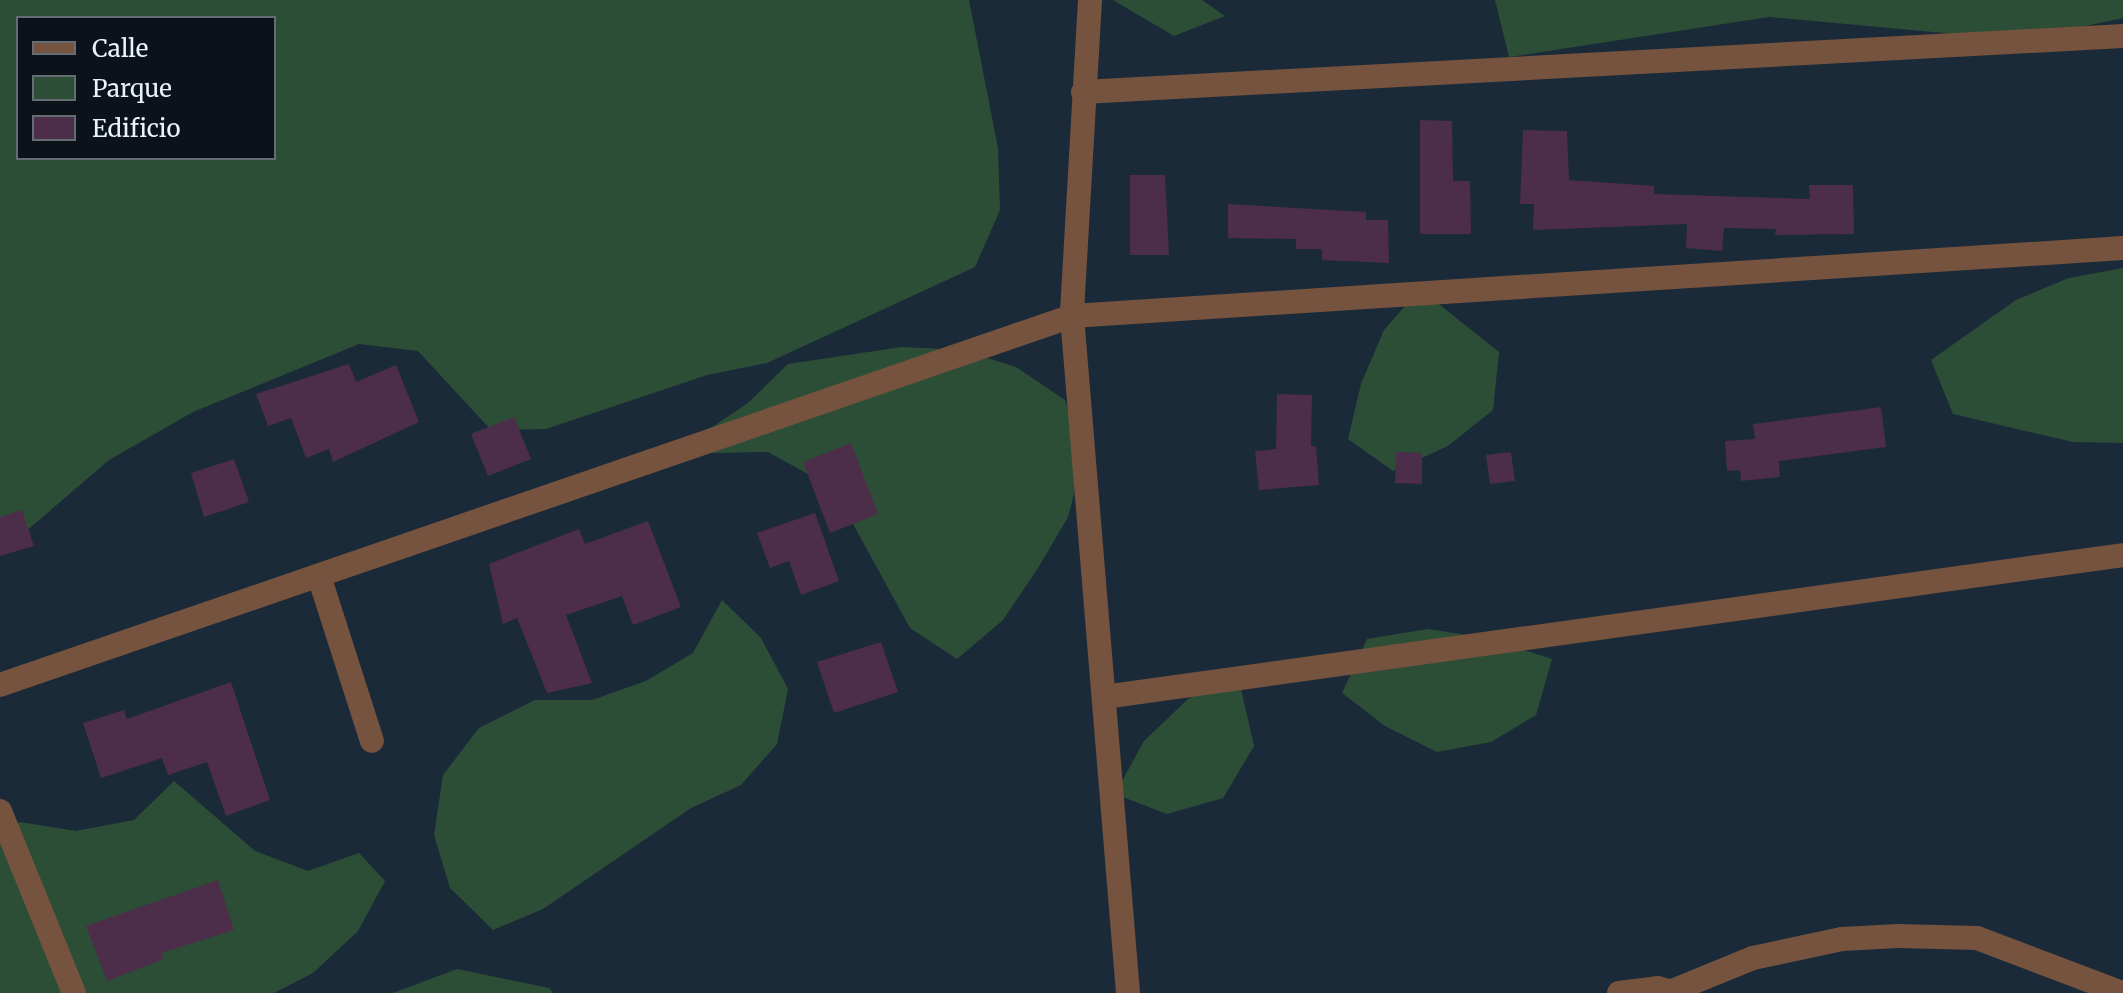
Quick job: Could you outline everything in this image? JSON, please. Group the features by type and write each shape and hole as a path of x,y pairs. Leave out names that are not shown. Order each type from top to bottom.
{"street":[{"path":"1090,0 1072,316 1128,993"},
{"path":"1083,92 2123,36"},
{"path":"0,685 1072,316 2123,248"},
{"path":"1104,697 2123,555"},
{"path":"319,576 372,741"},
{"path":"0,811 74,993"},
{"path":"1619,993 1673,992 1753,958 1842,939 1898,936 1977,938 2122,993"}],"green space":[{"path":"0,0 969,0 998,148 1000,210 975,267 767,363 707,375 546,429 491,430 418,351 359,344 193,412 109,460 24,533 0,544"},
{"path":"1113,0 1202,0 1225,16 1174,36"},
{"path":"1495,0 2123,0 2123,18 2071,29 1955,34 1769,17 1509,57"},
{"path":"2123,268 2123,443 2073,442 1953,414 1931,360 2016,300 2069,278"},
{"path":"1420,289 1499,352 1493,410 1448,446 1393,471 1348,439 1361,384 1384,330"},
{"path":"902,347 962,350 1016,367 1065,400 1083,460 1068,517 1038,568 1003,620 957,659 910,628 853,524 817,479 768,452 712,453 702,434 748,403 788,364"},
{"path":"722,600 761,638 788,689 777,744 741,785 691,808 543,909 493,930 450,888 434,835 443,775 479,728 535,700 592,700 646,681 693,653"},
{"path":"1428,629 1487,638 1552,659 1536,715 1491,742 1437,752 1385,726 1342,693 1367,639"},
{"path":"1238,676 1254,746 1223,798 1167,814 1115,794 1144,741 1188,699"},
{"path":"174,781 255,851 308,871 359,853 385,881 358,931 313,973 274,993 0,993 0,833 20,822 76,831 134,820"},
{"path":"457,969 549,988 553,993 393,993"}],"building":[{"path":"1420,120 1452,121 1453,181 1470,181 1471,234 1420,234"},
{"path":"1523,130 1567,131 1569,180 1654,186 1654,194 1810,199 1809,185 1853,185 1854,234 1775,235 1776,229 1724,228 1722,251 1686,248 1687,224 1533,230 1534,204 1520,204"},
{"path":"1130,175 1165,175 1169,255 1130,255"},
{"path":"1228,204 1366,212 1366,220 1388,220 1389,263 1322,260 1322,249 1296,249 1296,239 1228,238"},
{"path":"349,364 356,382 396,365 419,422 333,462 329,449 306,458 291,418 268,426 256,394"},
{"path":"1277,394 1312,395 1311,446 1316,446 1319,485 1259,490 1255,451 1276,449"},
{"path":"1881,407 1886,447 1779,461 1780,477 1741,481 1740,470 1727,471 1725,441 1755,439 1753,424"},
{"path":"514,417 531,459 488,476 471,434"},
{"path":"851,443 878,514 830,533 803,462"},
{"path":"1396,452 1422,453 1422,484 1395,483"},
{"path":"1511,452 1515,481 1490,484 1486,455"},
{"path":"234,459 249,502 204,517 191,473"},
{"path":"22,510 34,546 0,556 0,517"},
{"path":"815,513 839,581 801,595 789,561 770,568 757,533"},
{"path":"648,521 681,607 633,625 622,596 566,615 592,683 547,693 517,618 503,624 489,564 579,529 585,544"},
{"path":"881,642 898,692 834,713 817,662"},
{"path":"231,682 270,800 226,816 207,762 168,775 162,758 101,778 83,723 124,710 127,719"},
{"path":"218,880 234,930 161,953 164,959 107,981 86,926"}]}
